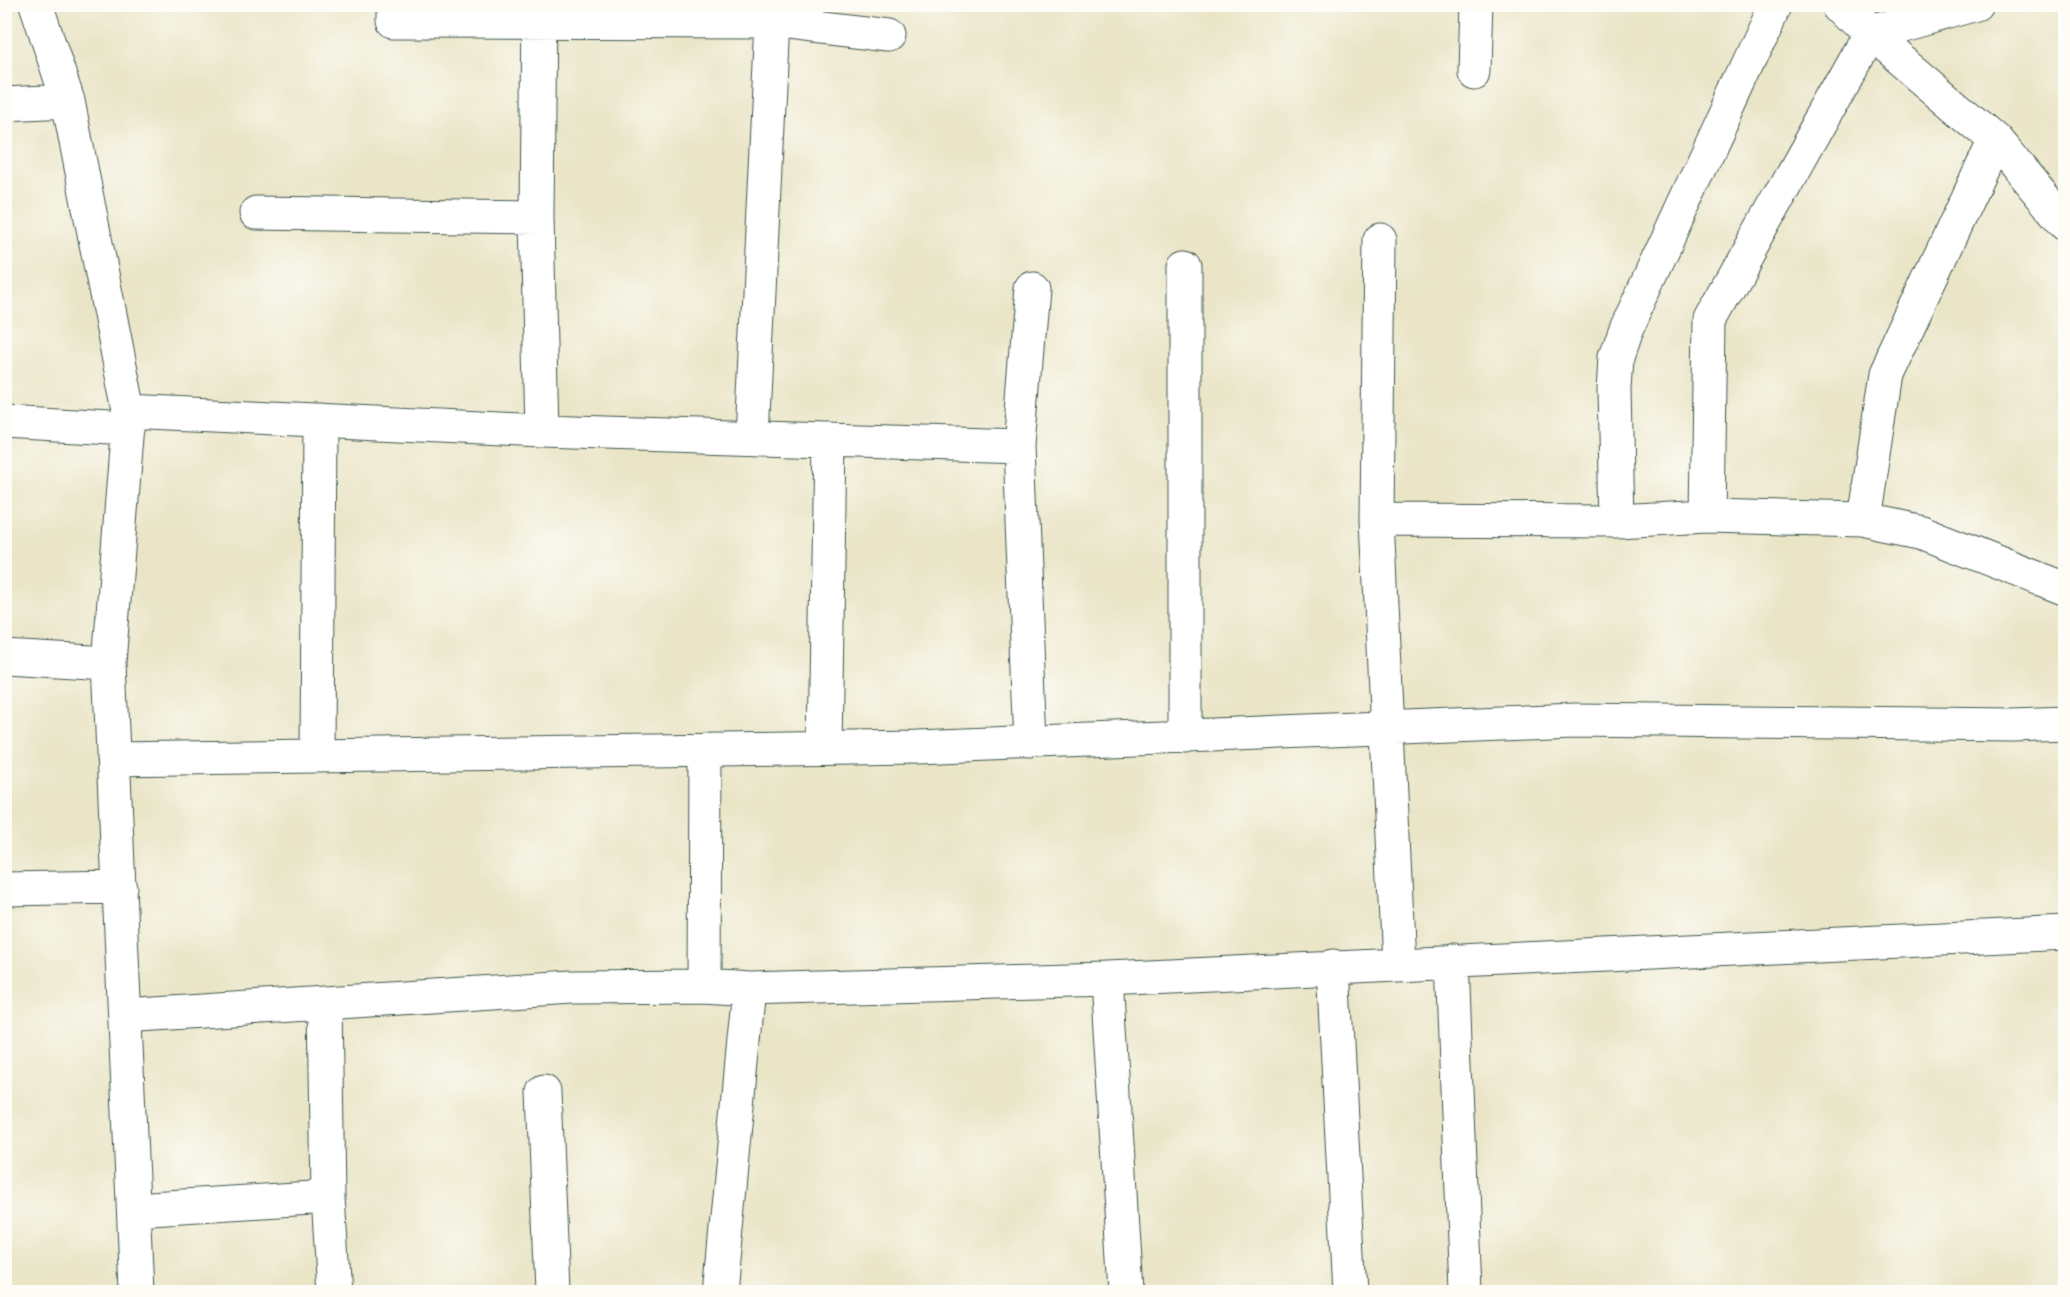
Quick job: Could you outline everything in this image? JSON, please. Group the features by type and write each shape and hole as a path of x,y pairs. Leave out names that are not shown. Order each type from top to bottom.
{"street":[{"path":"36,4 68,101 128,420 109,663 137,1293"},
{"path":"394,4 394,21 538,12 772,22 890,36"},
{"path":"1474,70 1476,4"},
{"path":"1617,521 1616,358 1626,329 1776,4"},
{"path":"1840,4 1869,34 1995,140 2066,225"},
{"path":"1707,516 1710,320 1869,34 1976,4"},
{"path":"538,12 537,217 542,431"},
{"path":"752,437 772,22"},
{"path":"4,104 68,101"},
{"path":"1863,520 1885,375 1995,140"},
{"path":"256,213 537,217"},
{"path":"1380,240 1377,520 1389,729 1398,963"},
{"path":"1185,265 1185,737"},
{"path":"1031,743 1019,446 1032,288"},
{"path":"317,756 319,420"},
{"path":"4,422 319,420 542,431 1019,446"},
{"path":"825,748 830,440"},
{"path":"1377,520 1617,521 1707,516 1863,520 1921,532 2066,589"},
{"path":"4,657 109,663"},
{"path":"113,759 1031,743 1575,720 2013,725 2066,723"},
{"path":"704,986 705,750"},
{"path":"4,889 120,887"},
{"path":"125,1016 572,987 704,986 749,989 1107,979 1333,966 2066,933"},
{"path":"1453,961 1466,1293"},
{"path":"1333,966 1350,1293"},
{"path":"1107,979 1126,1293"},
{"path":"720,1293 749,989"},
{"path":"324,1004 328,1197 334,1293"},
{"path":"544,1092 552,1293"},
{"path":"134,1209 328,1197"}]}
